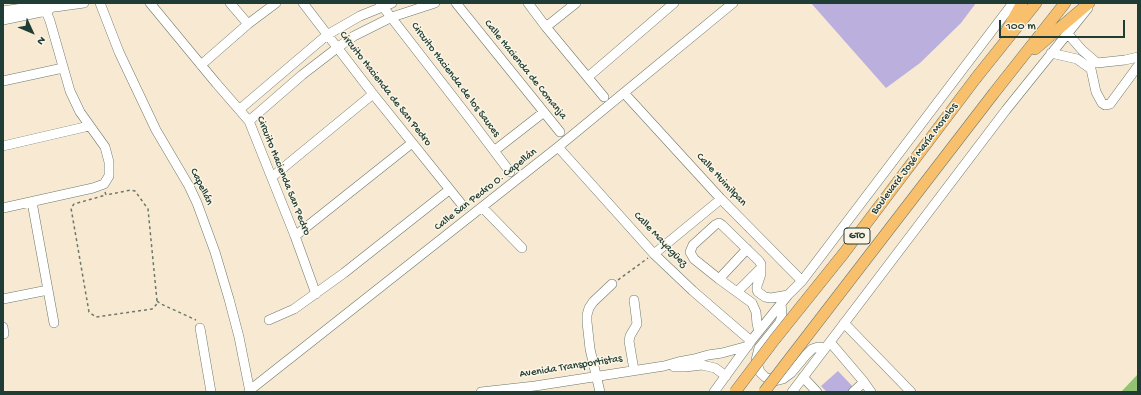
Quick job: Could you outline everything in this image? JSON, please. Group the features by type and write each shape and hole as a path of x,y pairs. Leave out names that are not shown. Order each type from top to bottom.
{"main road":[{"path":"991,58 1022,3"},
{"name":"Boulevard José María Morelos","path":"735,392 775,339 844,254 991,58 1036,3"},
{"name":"Boulevard José María Morelos","path":"764,392 1064,3"},
{"path":"1016,65 1088,3"}],"street":[{"path":"3,11 43,6 66,6 84,3"},
{"name":"Capellán","path":"100,3 120,52 156,130 189,186 197,203 215,252 229,299 239,337 250,391"},
{"name":"Circuito Hacienda San Pedro","path":"150,3 216,83 250,121 316,294"},
{"path":"230,3 248,24"},
{"path":"201,65 248,24 276,3"},
{"name":"Circuito Hacienda de San Pedro","path":"303,3 373,94 463,206"},
{"path":"250,121 302,75 354,36 392,17 435,3"},
{"name":"Calle Hacienda de Comanja","path":"456,3 560,132"},
{"path":"528,3 604,97"},
{"path":"546,27 576,3"},
{"path":"588,77 674,3"},
{"name":"Calle San Pedro O. Capellán","path":"250,391 558,147 733,3"},
{"name":"Boulevard José María Morelos","path":"714,392 749,344 781,304 802,281 1013,3"},
{"path":"795,391 803,377 827,345 1006,110 1092,3"},
{"path":"240,110 327,35 360,16 385,4"},
{"name":"Circuito Hacienda de los Sauces","path":"385,4 392,17 510,172"},
{"path":"3,20 43,6"},
{"path":"3,208 93,188 104,184 109,176 108,154 102,141 80,112 72,96 52,29 43,6"},
{"path":"1068,34 1094,66 1096,92 1102,103 1105,105 1110,104 1138,66"},
{"path":"1051,53 1077,59 1094,66 1138,57"},
{"path":"3,81 63,68"},
{"name":"Calle Huimilpan","path":"624,93 721,198 802,281"},
{"path":"272,177 373,94"},
{"path":"494,151 544,112"},
{"path":"3,146 90,126"},
{"path":"295,236 412,143"},
{"name":"Calle Mayagüez","path":"558,147 654,254 749,344"},
{"path":"269,320 294,309 316,294 449,190"},
{"path":"654,254 721,198"},
{"path":"32,202 54,323"},
{"path":"482,208 522,248"},
{"path":"760,331 754,307 748,299 699,264 691,255 691,249 697,241 715,225 719,223 724,226 761,264 757,286 758,292 765,297 771,298 788,296"},
{"path":"719,279 747,249"},
{"path":"737,292 761,268"},
{"path":"600,392 590,343 587,315 593,302 612,284"},
{"path":"3,299 48,290"},
{"path":"634,300 637,324 630,336 629,341 634,370"},
{"path":"781,304 782,315 780,322 759,348 756,360 760,372 765,377 775,381 783,379 791,373 812,349 827,345"},
{"path":"844,323 912,392"},
{"path":"200,328 211,392"},
{"name":"Avenida Transportistas","path":"481,392 534,389 596,376 664,366 722,353 749,344"},
{"path":"827,345 864,382 871,392"},
{"name":"Avenida Transportistas","path":"664,366 684,367 702,365 715,368 726,376"},
{"path":"803,377 817,392"},
{"path":"853,392 864,382"}],"path":[{"path":"104,184 106,195"},
{"path":"131,190 136,191 148,209 157,300 156,305 152,309 96,317 89,312 71,208 74,204 106,195 131,190"},
{"path":"612,284 654,254"},
{"path":"157,300 161,304 198,321 200,328"}],"green space":[{"path":"1138,374 1138,392 1121,392"}],"building":[{"path":"811,3 976,3 961,23 920,63 886,88"},
{"path":"838,371 855,389 851,392 827,392 821,386"}]}
